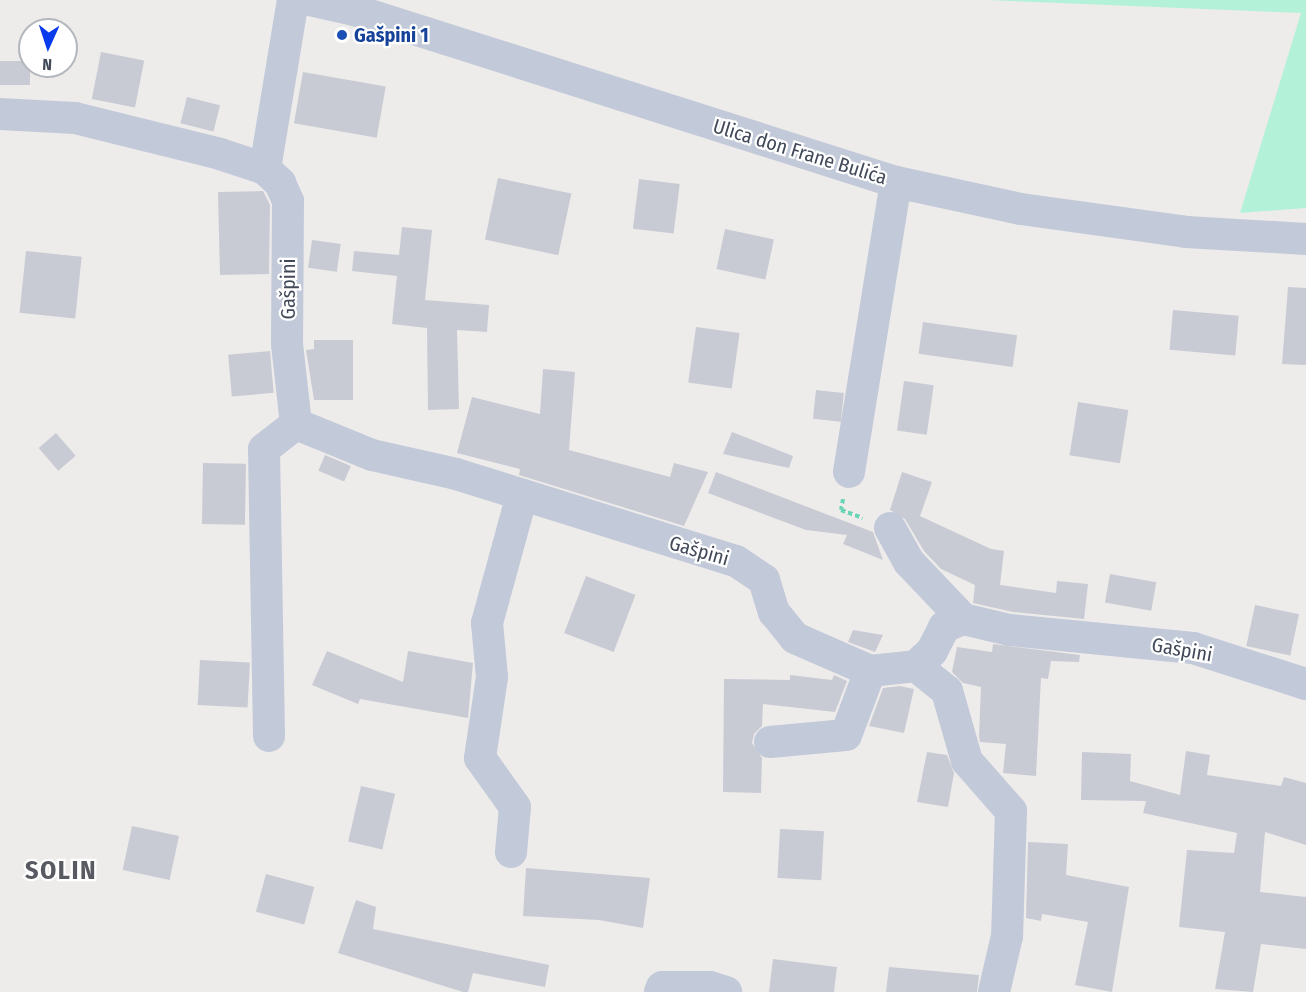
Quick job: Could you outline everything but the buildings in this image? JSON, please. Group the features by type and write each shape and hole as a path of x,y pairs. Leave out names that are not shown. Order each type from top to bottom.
{"street":[{"path":"0,114 75,118 264,169 293,0"},
{"name":"Ulica don Frane Bulića","path":"309,0 354,10 896,182 1021,209 1186,232 1306,239"},
{"name":"Gašpini","path":"264,169 280,183 288,201 287,344 296,424 372,454 456,474 736,561 764,580 774,612 795,638 870,671 916,666"},
{"path":"849,472 896,182"},
{"path":"269,736 264,449 296,424"},
{"path":"511,852 515,807 480,758 492,677 487,624 522,495"},
{"path":"890,528 909,562 963,619 944,627 932,651 916,666 947,691 967,760 1011,812 1007,936 994,992"},
{"name":"Gašpini","path":"963,619 1010,630 1193,648 1306,684"},
{"path":"771,742 846,735 870,671"},
{"path":"660,992 662,987 710,987 726,992"}],"green space":[{"path":"987,0 1306,0 1306,208 1240,213 1301,13"}],"place":[{"name":"Gašpini 1","path":"342,35"}],"district":[{"name":"SOLIN","path":"61,871"}]}
